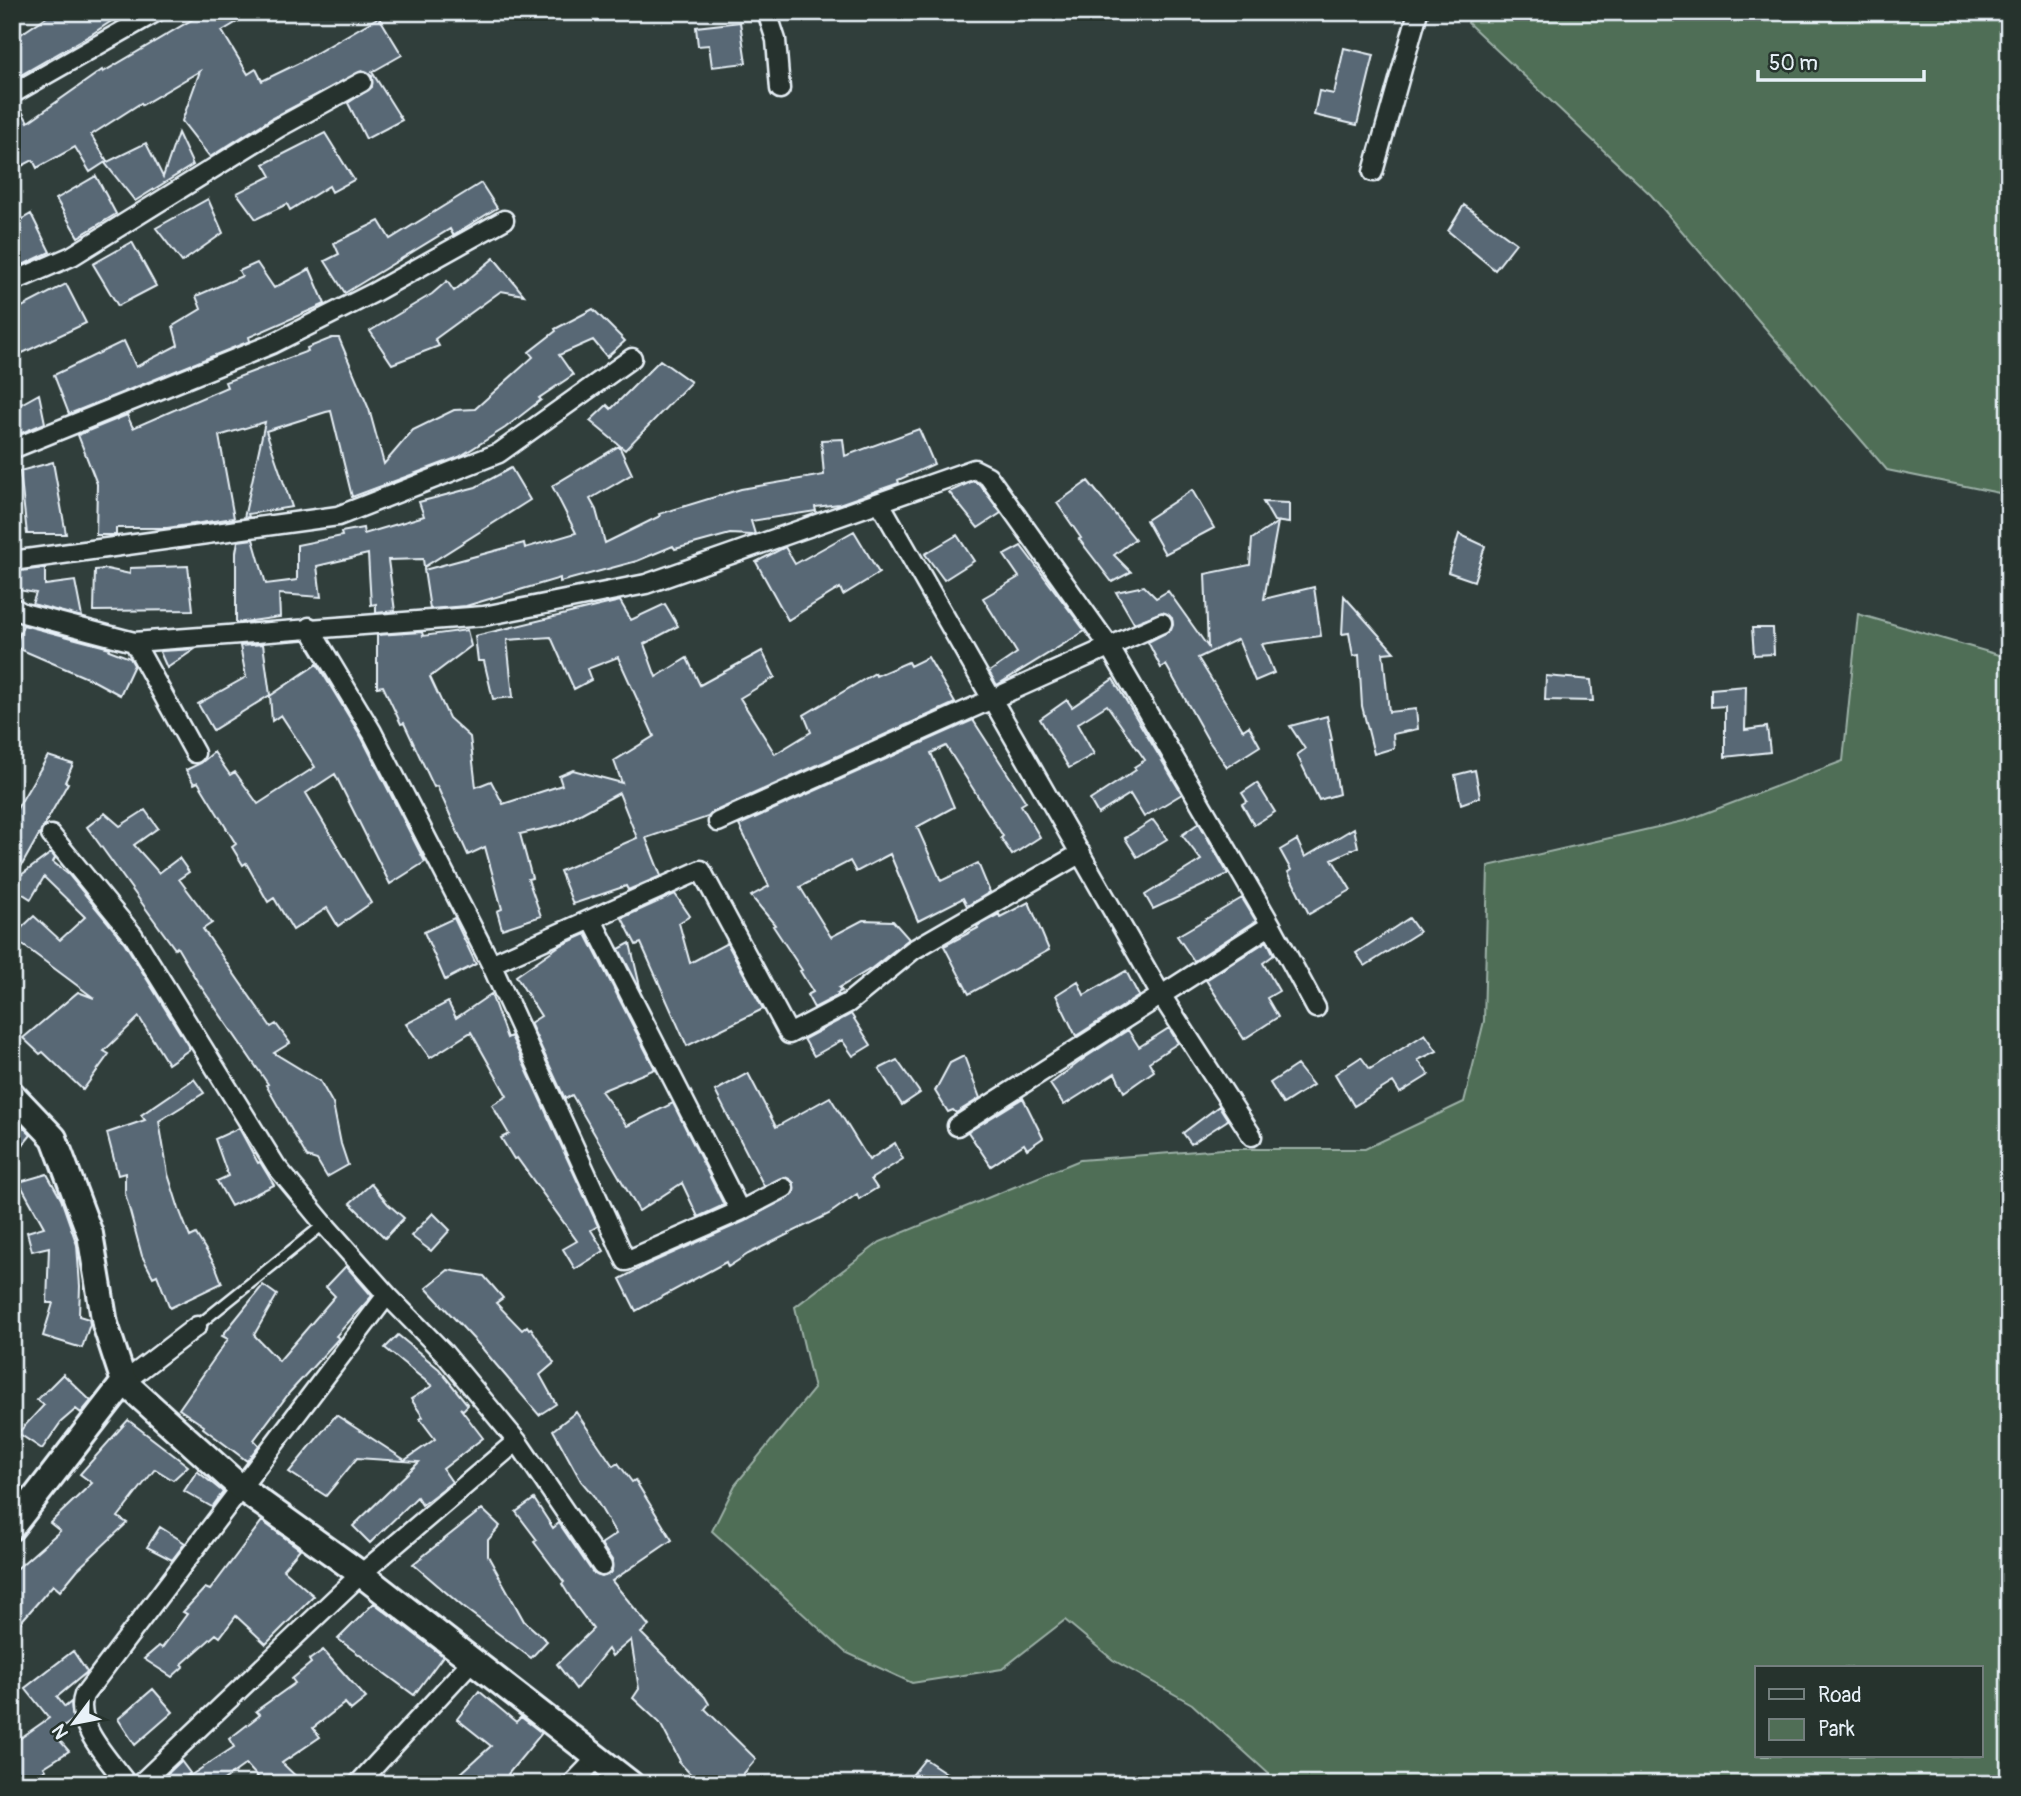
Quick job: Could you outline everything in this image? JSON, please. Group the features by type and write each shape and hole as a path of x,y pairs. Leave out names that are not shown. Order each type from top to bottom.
{"main road":[{"path":"12,1094 54,1138 90,1234 105,1324 124,1382 241,1488 361,1574 631,1784"},
{"path":"12,1527 124,1382"}],"street":[{"path":"12,94 156,12"},
{"path":"767,12 776,40 779,89"},
{"path":"1373,172 1418,12"},
{"path":"12,282 72,256 278,128 362,82"},
{"path":"12,449 272,344 373,293 504,220"},
{"path":"12,561 338,516 499,453 632,358"},
{"path":"12,607 23,613 134,642 485,616 646,584 974,469 981,471 988,476 1109,646 1271,925 1316,1008"},
{"path":"880,503 1161,995 1252,1136"},
{"path":"718,822 1161,623"},
{"path":"309,627 372,732 491,964 626,1261 740,1211 784,1188"},
{"path":"134,642 195,753"},
{"path":"51,835 133,935 276,1166 387,1295 444,1353 517,1441 602,1566"},
{"path":"491,964 701,870 789,1034 848,1003 913,950 1081,853"},
{"path":"592,920 740,1211"},
{"path":"957,1126 1271,925"},
{"path":"127,1784 84,1724 80,1704 84,1695 387,1295"},
{"path":"124,1382 197,1326"},
{"path":"140,1784 361,1574 517,1441"},
{"path":"358,1784 472,1661"},
{"path":"572,1784 597,1758"}],"lane":[{"path":"197,1326 324,1224"}],"green space":[{"path":"1472,12 2009,12 2009,495 1887,470 1651,195 1468,23"},
{"path":"1858,614 2009,658 2009,1784 1280,1784 1192,1704 1113,1660 1065,1620 1002,1669 912,1683 845,1652 712,1531 735,1485 814,1389 795,1307 880,1242 1080,1160 1223,1149 1365,1149 1464,1102 1484,1021 1488,866 1688,820 1843,761"}],"building":[{"path":"54,12 125,12 12,80 12,40"},
{"path":"205,12 254,12 222,31 248,74 256,69 262,81 379,17 402,55 372,72 402,120 366,139 348,103 372,87 372,76 362,71 272,118 210,157 182,121 200,71 142,105 141,103 91,135 107,161 90,172 75,147 37,168 33,160 12,171 12,105 18,104 28,122 102,70 103,72"},
{"path":"740,22 746,63 712,67 709,45 698,46 696,27"},
{"path":"1344,48 1374,55 1357,125 1314,115 1319,91 1334,94"},
{"path":"178,133 193,165 135,201 105,163 146,143 163,177"},
{"path":"325,133 354,180 332,192 329,186 290,210 287,204 256,219 237,193 271,176 264,164"},
{"path":"96,176 116,214 78,237 56,199"},
{"path":"481,183 497,208 453,235 450,229 345,293 325,261 339,254 334,243 379,221 390,239"},
{"path":"208,199 223,233 182,262 156,228"},
{"path":"1464,205 1516,243 1495,270 1448,231"},
{"path":"31,214 50,252 12,270 12,225"},
{"path":"132,242 156,286 118,306 93,264"},
{"path":"494,258 524,295 501,291 435,339 439,346 392,364 370,331 432,294 447,281 454,291"},
{"path":"257,263 274,288 310,269 325,304 249,337 250,341 69,414 54,375 124,341 136,367 178,345 173,326 201,309 196,296 242,276 239,271"},
{"path":"66,284 86,323 12,358 12,312"},
{"path":"593,309 625,341 607,357 593,340 559,355 573,375 539,398 541,400 505,428 459,457 352,497 331,411 326,412 266,431 292,507 248,514 249,517 244,518 265,422 219,436 234,518 167,528 116,528 116,535 96,535 97,484 78,435 127,415 133,428 227,387 225,382 308,351 307,348 332,338 339,338 369,409 384,464 413,430 454,410 475,409 533,357 529,352 556,331 555,329"},
{"path":"660,360 691,382 625,450 590,421 607,405 611,409"},
{"path":"39,394 45,423 12,437 12,409"},
{"path":"919,429 934,464 898,480 899,483 839,504 815,507 816,511 751,521 755,534 730,534 675,549 673,546 637,561 560,582 560,578 466,606 430,609 424,570 524,543 525,548 576,533 552,486 619,446 632,474 590,499 596,510 605,543 660,516 659,514 741,489 824,475 821,440 843,439 845,456"},
{"path":"53,462 66,534 27,534 20,471"},
{"path":"511,468 530,500 424,567 423,559 388,560 395,611 376,613 376,604 371,605 368,554 317,566 321,597 279,594 280,617 236,623 238,541 253,539 266,584 297,580 297,545 342,536 341,532 363,528 364,534 424,516 419,502 476,487"},
{"path":"973,481 980,485 1001,513 978,528 949,492"},
{"path":"1088,481 1135,539 1114,555 1131,572 1112,582 1079,539 1081,538 1057,503"},
{"path":"1192,490 1214,528 1165,554 1146,520"},
{"path":"1263,502 1289,503 1289,523 1274,521"},
{"path":"1278,522 1264,599 1314,587 1321,636 1262,644 1274,673 1255,681 1238,639 1198,658 1243,730 1249,726 1260,746 1227,767 1208,740 1166,665 1161,668 1148,642 1171,630 1172,618 1162,612 1134,623 1116,592 1144,586 1156,598 1168,591 1208,647 1205,574 1250,565 1252,539"},
{"path":"854,531 879,573 843,595 840,588 788,620 756,562 785,547 795,564"},
{"path":"1459,534 1485,546 1474,581 1448,572"},
{"path":"957,535 974,561 944,580 925,554"},
{"path":"1021,546 1085,631 997,685 989,672 1017,653 983,598 1019,577 1004,555"},
{"path":"188,566 193,610 94,611 95,570 107,569 130,574 130,568"},
{"path":"45,568 45,585 75,581 82,617 32,604 36,593 12,589 12,572"},
{"path":"1344,596 1394,652 1383,653 1389,712 1416,709 1418,729 1393,734 1394,748 1374,754 1362,706 1359,655 1353,656 1349,633 1342,634"},
{"path":"620,601 631,620 665,604 678,626 644,644 656,677 687,658 700,685 762,651 775,677 740,698 775,754 811,732 804,715 875,673 876,676 908,662 910,666 928,657 955,703 713,812 708,817 646,838 661,876 628,890 626,886 573,904 560,871 637,838 619,793 560,825 520,834 532,878 528,879 541,916 502,929 497,911 502,909 485,847 468,855 437,786 434,787 404,723 401,724 383,686 377,687 377,635 422,632 423,636 467,630 471,646 430,677 449,718 470,737 476,787 491,781 503,804 562,785 559,776 573,770 622,783 614,761 654,736 618,657 587,669 591,680 574,689 551,637 507,640 513,697 493,699 484,661 478,661 475,636"},
{"path":"23,625 110,648 109,650 130,658 134,665 120,695 15,647"},
{"path":"1752,628 1773,628 1774,654 1754,655"},
{"path":"263,644 270,695 213,730 198,704 246,677 240,646"},
{"path":"195,649 167,668 160,652 162,651"},
{"path":"317,664 362,738 425,862 390,884 335,774 306,793 371,903 338,926 327,908 293,930 274,898 268,902 246,863 243,865 232,847 236,844 198,782 194,784 186,770 201,763 214,752 230,775 235,772 258,804 315,767 281,715 272,721 270,696"},
{"path":"1546,676 1591,680 1593,701 1545,700"},
{"path":"1113,679 1182,794 1144,817 1130,794 1098,814 1090,800 1136,770 1134,767 1145,760 1107,705 1077,724 1094,754 1069,768 1040,719 1067,700 1072,707"},
{"path":"1746,686 1745,730 1767,727 1770,752 1725,757 1725,706 1711,707 1711,689"},
{"path":"1327,716 1339,794 1319,800 1297,755 1305,749 1290,726"},
{"path":"973,720 1026,802 1021,805 1040,837 1012,855 1001,838 1003,836 946,746 931,753 954,807 917,827 941,881 978,863 990,892 967,906 963,898 918,921 890,854 856,872 850,861 800,887 831,937 863,920 893,921 909,939 872,968 839,988 842,991 837,993 839,995 814,1008 807,995 813,992 800,971 802,970 773,926 775,925 751,896 769,886 739,825"},
{"path":"48,756 73,764 65,782 68,783 13,881 51,853 55,858 53,862 69,875 124,942 190,1049 168,1064 139,1017 104,1051 109,1054 83,1090 43,1052 40,1054 23,1038 78,992 94,998 12,937 34,916 60,940 85,917 44,877 31,899 12,887 12,817"},
{"path":"1475,770 1480,797 1461,804 1455,775"},
{"path":"1257,783 1275,812 1254,825 1242,804 1247,801 1242,793"},
{"path":"145,810 158,828 134,845 159,873 179,858 189,872 179,879 212,923 203,929 271,1027 276,1024 290,1043 274,1053 320,1081 333,1104 348,1165 327,1177 317,1160 307,1157 266,1085 268,1084 197,981 177,947 175,949 87,827 105,813 120,826"},
{"path":"1153,820 1167,839 1137,857 1125,838"},
{"path":"1199,823 1228,874 1153,909 1145,895 1201,860 1182,835"},
{"path":"1354,828 1358,847 1332,859 1351,890 1309,914 1280,850 1297,840 1305,857"},
{"path":"675,894 690,916 679,923 690,963 727,943 763,1009 687,1046 641,943 636,945 622,918"},
{"path":"1242,898 1256,921 1194,961 1177,936"},
{"path":"1029,902 1049,950 969,994 944,946 999,914 1000,917"},
{"path":"454,918 476,964 445,980 424,932"},
{"path":"1409,918 1419,932 1365,966 1356,953"},
{"path":"586,934 655,1069 601,1091 627,1126 673,1103 724,1205 698,1217 682,1183 639,1211 572,1095 565,1099 530,1023 541,1016 516,976 559,946"},
{"path":"1267,941 1274,955 1263,963 1279,991 1267,998 1278,1017 1244,1039 1206,980"},
{"path":"630,943 641,991 619,949"},
{"path":"1126,971 1139,996 1076,1036 1056,995 1078,981 1084,995"},
{"path":"491,994 507,1038 511,1036 598,1226 591,1230 604,1251 575,1269 563,1249 577,1241 501,1138 509,1134 492,1105 507,1096 471,1032 430,1058 406,1024 448,1002 456,1018"},
{"path":"851,1014 871,1045 853,1056 842,1040 814,1056 804,1039"},
{"path":"1169,1028 1178,1043 1149,1062 1154,1071 1124,1092 1115,1073 1064,1105 1050,1084 1128,1030 1139,1047"},
{"path":"1425,1034 1437,1051 1418,1060 1429,1075 1400,1093 1393,1082 1354,1106 1335,1074 1361,1057 1370,1069"},
{"path":"964,1056 980,1098 956,1113 953,1110 948,1112 935,1091 950,1063"},
{"path":"897,1060 920,1093 902,1105 879,1069"},
{"path":"1297,1065 1313,1085 1283,1104 1270,1083"},
{"path":"748,1073 776,1127 830,1097 869,1160 895,1143 903,1159 871,1179 877,1188 859,1199 857,1194 829,1214 748,1254 728,1267 726,1262 636,1311 620,1279 745,1221 794,1193 794,1183 785,1177 764,1186 715,1091"},
{"path":"194,1079 204,1093 159,1121 168,1174 179,1209 190,1237 196,1234 215,1265 222,1283 170,1308 157,1275 153,1277 142,1256 125,1193 125,1173 118,1175 107,1133 145,1120 141,1115"},
{"path":"1023,1098 1043,1138 1027,1149 1024,1144 991,1166 968,1132"},
{"path":"1219,1106 1228,1120 1191,1144 1183,1133"},
{"path":"12,1116 31,1135 12,1158"},
{"path":"239,1128 258,1163 260,1162 274,1185 231,1206 217,1181 228,1176 215,1139"},
{"path":"47,1174 61,1199 77,1245 79,1316 89,1319 90,1324 82,1348 43,1336 53,1303 47,1303 49,1247 32,1251 27,1232 44,1227 19,1182"},
{"path":"371,1184 404,1218 385,1238 350,1203"},
{"path":"433,1213 450,1230 431,1251 411,1236"},
{"path":"346,1266 372,1296 336,1336 339,1338 290,1392 254,1440 259,1445 247,1461 179,1409 228,1339 222,1336 263,1285 277,1295 254,1335 279,1361 335,1296 326,1287"},
{"path":"448,1270 484,1276 503,1298 496,1303 522,1330 527,1326 531,1328 554,1363 540,1375 556,1404 539,1415 426,1288"},
{"path":"398,1335 439,1369 468,1405 463,1410 460,1408 483,1438 443,1469 452,1482 422,1505 417,1497 370,1543 353,1526 419,1462 357,1458 326,1496 289,1472 336,1415 405,1460 435,1439 420,1419 423,1417 411,1399 432,1386 385,1348"},
{"path":"63,1374 91,1401 81,1413 76,1409 61,1422 42,1449 18,1433 44,1405 37,1400"},
{"path":"576,1412 613,1466 618,1463 632,1482 635,1480 672,1540 612,1581 649,1626 641,1633 705,1697 709,1704 705,1709 756,1759 735,1784 700,1784 679,1762 660,1723 633,1698 639,1689 631,1640 612,1656 608,1649 576,1689 557,1664 593,1629 562,1584 564,1582 534,1542 537,1540 516,1512 534,1499 553,1528 559,1523 593,1573 602,1577 612,1572 612,1560 601,1544 616,1534 593,1495 581,1481 553,1430"},
{"path":"128,1420 188,1466 173,1480 155,1469 118,1517 127,1523 78,1569 60,1591 53,1585 12,1632 12,1573 60,1531 50,1523 92,1483 80,1474"},
{"path":"197,1471 223,1492 212,1507 184,1491"},
{"path":"482,1509 500,1526 488,1540 488,1556 524,1621 547,1641 531,1658 463,1607 413,1564"},
{"path":"262,1521 300,1549 283,1569 314,1596 266,1644 236,1616 220,1637 216,1634 182,1664 184,1666 172,1677 144,1659 159,1646 162,1648 187,1614 183,1612 205,1588 210,1590"},
{"path":"160,1527 185,1543 172,1560 147,1547"},
{"path":"374,1603 443,1656 414,1695 338,1639"},
{"path":"323,1650 366,1698 351,1710 345,1703 313,1728 320,1737 282,1763 304,1784 264,1784 246,1764 218,1784 157,1784 181,1761 190,1773 179,1783 234,1747 229,1739 260,1715 256,1711 295,1683 292,1679 311,1663 309,1660"},
{"path":"73,1651 87,1672 57,1697 65,1707 71,1702 73,1720 54,1734 69,1751 44,1767 46,1770 22,1784 12,1772 12,1744 49,1718 25,1688"},
{"path":"153,1689 173,1712 135,1745 118,1719"},
{"path":"479,1691 516,1722 521,1717 542,1733 508,1774 516,1784 449,1784 491,1746 457,1719"},
{"path":"925,1759 963,1784 905,1784"}]}
